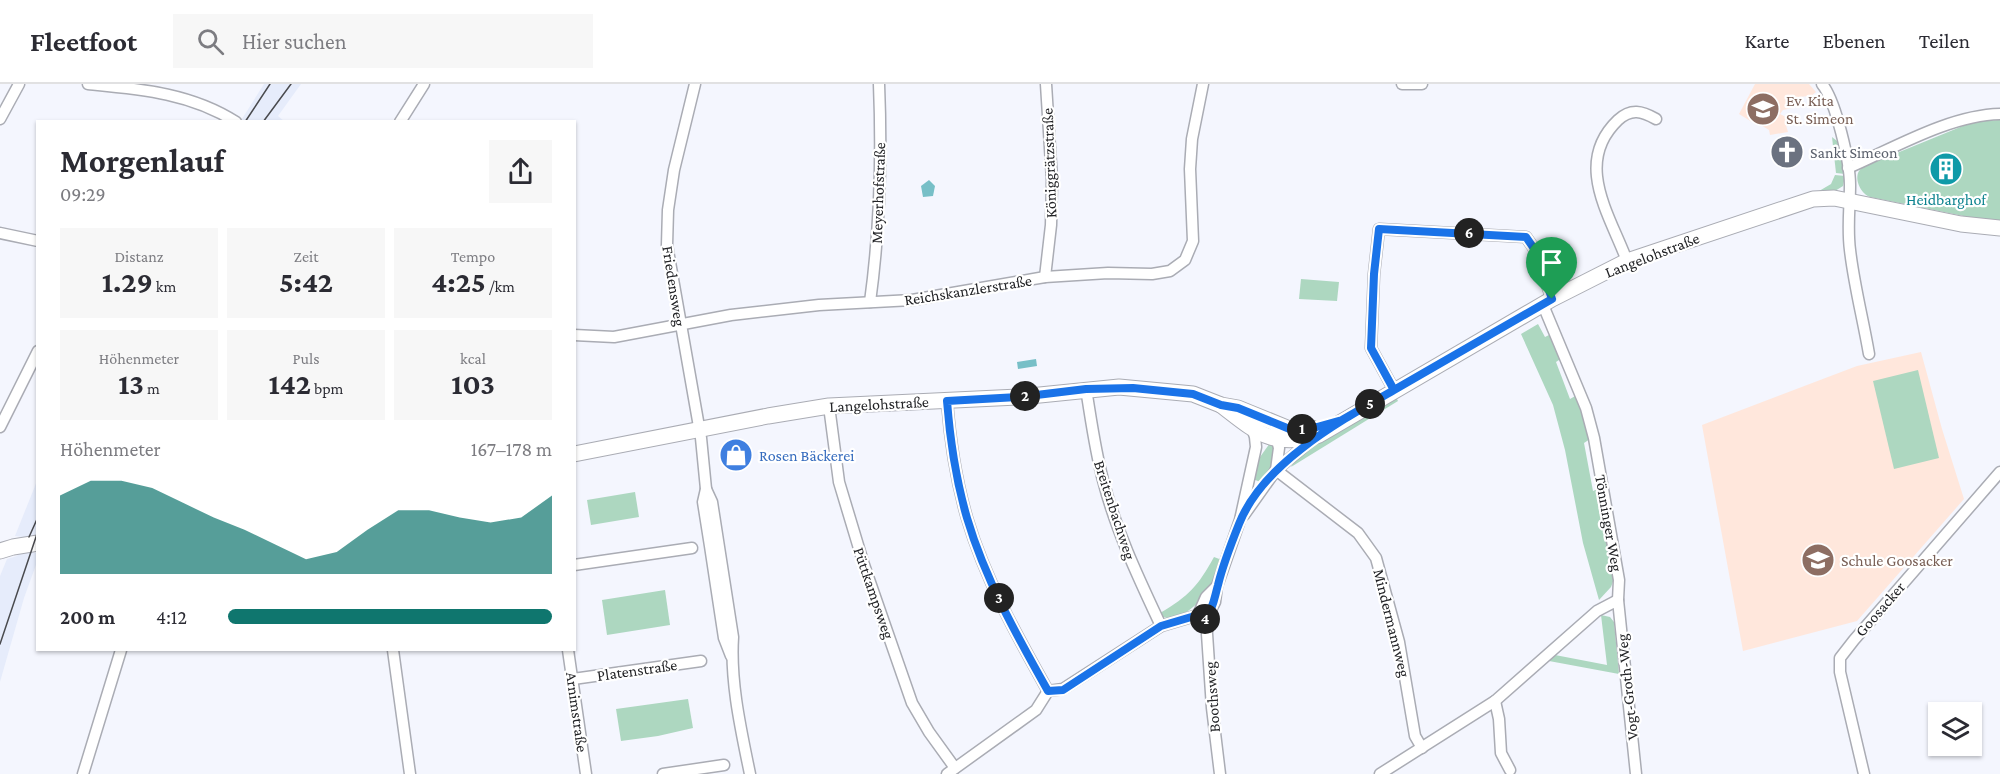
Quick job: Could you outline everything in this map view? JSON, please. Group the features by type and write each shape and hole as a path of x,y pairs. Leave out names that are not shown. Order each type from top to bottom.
{"street":[{"path":"0,119 19,84"},
{"path":"88,84 140,87 178,96 223,113 233,120"},
{"path":"401,120 424,84"},
{"name":"Friedensweg","path":"695,84 678,149 666,228 667,245 679,324 700,430 706,489 703,502 724,638 731,656 750,774"},
{"name":"Meyerhofstraße","path":"870,302 879,216 881,149 879,84"},
{"name":"Königgrätzstraße","path":"1045,277 1051,225 1052,189 1046,84"},
{"path":"1402,84 1422,84"},
{"path":"1822,84 1830,93 1835,107 1848,168 1850,186 1847,226 1869,354"},
{"name":"Reichskanzlerstraße","path":"576,335 614,337 679,324 783,309 926,298 1045,277 1108,273 1161,273 1178,266 1185,260 1193,241 1190,169 1192,139 1204,86"},
{"path":"1627,261 1597,186 1598,156 1610,129 1626,114 1636,111 1656,119"},
{"path":"1848,168 1957,120 1985,114 2000,114"},
{"name":"Langelohstraße","path":"1221,405 1252,428 1300,440 1319,435 1547,302 1627,261 1813,199 1849,200 1961,224 2000,228"},
{"name":"Tönninger Weg","path":"1394,390 1371,348 1374,274 1379,229 1526,237 1535,250 1547,302 1592,428 1617,562 1618,600"},
{"path":"0,234 36,241"},
{"path":"0,427 36,355"},
{"name":"Langelohstraße","path":"576,454 829,406 1020,397 1119,387 1193,394 1221,405 1238,408 1274,434 1317,427 1342,420"},
{"name":"Breitenbachweg","path":"1086,389 1110,505 1139,580 1161,626"},
{"path":"947,401 957,477 967,519 1001,604 1048,691"},
{"name":"Püttkampsweg","path":"829,406 840,482 864,565 912,703 951,771"},
{"path":"1048,691 1063,690 1161,626 1202,617 1215,602 1217,586 1240,520 1256,453 1256,440 1252,428"},
{"path":"1256,453 1274,434"},
{"path":"1274,434 1279,453 1276,470"},
{"path":"1240,520 1276,470 1319,435"},
{"name":"Mindermannweg","path":"1276,470 1358,533 1376,558 1399,642 1415,736 1422,748"},
{"name":"Goosacker","path":"1864,774 1840,672 1840,658 2000,472"},
{"path":"7,549 36,543"},
{"path":"576,565 692,548"},
{"path":"1380,774 1495,701 1597,611 1618,600"},
{"name":"Vogt-Groth-Weg","path":"1618,600 1636,774"},
{"name":"Boothsweg","path":"1202,617 1220,774"},
{"path":"83,774 121,651"},
{"path":"393,651 410,774"},
{"name":"Arnimstraße","path":"568,651 586,774"},
{"name":"Platenstraße","path":"573,679 701,661"},
{"path":"951,771 1036,710 1048,691"},
{"path":"1495,701 1499,719 1501,753 1510,770"},
{"path":"663,774 724,765"}],"shaded area":[{"path":"264,84 301,84 278,116 283,120 241,120"},
{"name":"Ev. Kita St. Simeon","path":"1755,84 1809,84 1816,92 1811,96 1798,97 1792,108 1783,110 1780,114 1786,117 1788,132 1770,135 1769,130 1739,114"},
{"name":"Schule Goosacker","path":"1921,352 1964,499 1857,621 1743,651 1702,425 1857,366"},
{"path":"36,484 36,548 34,553 36,553 36,565 0,682 0,576 7,559 17,556 23,537 15,536"}],"green space":[{"path":"2000,120 2000,222 1870,197 1860,187 1857,180 1861,168 1975,121"},
{"path":"1832,137 1837,141 1845,174 1836,173"},
{"path":"1835,175 1845,176 1843,186 1835,191 1814,194 1831,184"},
{"path":"1301,279 1339,282 1337,301 1299,299"},
{"path":"1538,324 1545,337 1551,334 1562,358 1556,362 1570,399 1577,395 1590,439 1584,443 1593,491 1600,488 1614,579 1611,587 1599,600 1583,543 1565,450 1553,405 1521,334"},
{"path":"1918,370 1939,458 1894,469 1873,381"},
{"path":"1395,395 1398,401 1291,467 1302,452"},
{"path":"1270,443 1274,443 1275,463 1260,482 1253,479 1260,457"},
{"path":"635,492 639,517 591,525 587,500"},
{"path":"1214,557 1222,560 1214,580 1204,595 1185,613 1170,618 1163,617 1160,613 1192,590"},
{"path":"665,590 670,625 607,635 602,600"},
{"path":"1601,615 1610,617 1614,622 1619,674 1549,661 1555,655 1607,665"},
{"path":"688,699 693,728 621,741 616,709"}],"water":[{"path":"929,180 935,186 933,196 923,197 921,186"},
{"path":"1036,359 1037,366 1018,369 1017,362"}],"tram line":[{"path":"246,120 270,84"},
{"path":"264,120 291,84"},
{"path":"29,537 36,521"},
{"path":"0,644 36,537"}],"place":[{"name":"Ev. Kita St. Simeon","path":"1763,109"},
{"name":"Sankt Simeon","path":"1787,152"},
{"name":"Heidbarghof","path":"1946,169"},
{"name":"Rosen Bäckerei","path":"736,455"},
{"name":"Schule Goosacker","path":"1818,560"}],"route":[{"path":"1552,299 1342,420 1317,427 1292,430 1238,408 1221,405 1193,394 1165,390 1119,387 1020,397 947,401 957,477 967,519 1001,604 1048,691 1063,690 1161,626 1198,615 1206,619 1215,602 1217,586 1240,520 1276,470 1311,440 1342,420 1394,390 1371,348 1374,274 1379,229 1526,237 1535,250 1552,299"}]}
